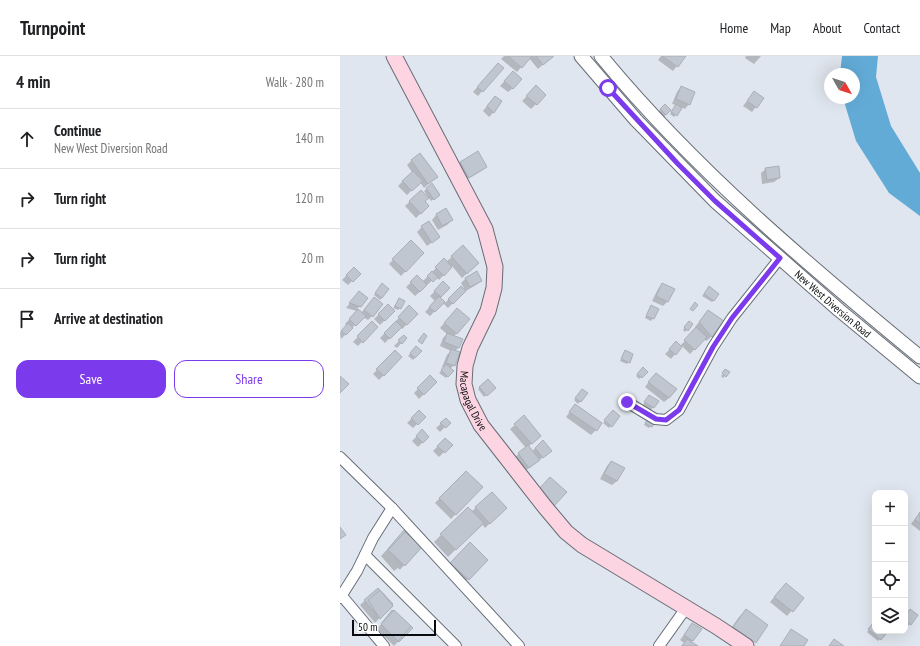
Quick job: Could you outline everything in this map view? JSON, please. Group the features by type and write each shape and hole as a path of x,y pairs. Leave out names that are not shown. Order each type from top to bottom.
{"main road":[{"name":"Macapagal Drive","path":"394,56 485,229 495,266 494,288 488,311 470,348 465,366 464,384 468,400 481,425 566,532 582,545 716,626 746,646"}],"street":[{"name":"New West Diversion Road","path":"581,56 608,88 678,164 715,201 839,310 920,377"},
{"name":"New West Diversion Road","path":"601,56 648,110 726,190 849,298 920,357"},
{"path":"627,402 656,419 666,420 679,410 713,347 732,318 780,258"},
{"path":"340,457 392,508 520,646"},
{"path":"384,646 341,597 373,538 392,508"},
{"path":"365,555 456,646"},
{"path":"659,646 686,608"}],"water":[{"path":"842,56 878,56 876,77 891,126 920,173 920,216 889,193 856,141 845,104 860,104 860,68 841,68"}],"building":[{"path":"508,56 532,56 522,68"},
{"path":"536,56 553,56 553,57 543,65"},
{"path":"662,56 686,56 678,67"},
{"path":"498,63 504,68 483,92 477,87"},
{"path":"513,71 522,79 513,89 504,81"},
{"path":"536,85 546,95 537,105 526,96"},
{"path":"681,86 695,92 690,105 676,99"},
{"path":"754,91 764,98 757,108 747,101"},
{"path":"495,96 502,101 494,113 487,106"},
{"path":"665,104 671,110 666,115 660,109"},
{"path":"676,104 682,108 677,116 671,112"},
{"path":"478,151 487,167 469,178 460,162"},
{"path":"420,153 438,177 428,184 411,160"},
{"path":"779,166 780,178 767,180 765,168"},
{"path":"413,171 423,181 412,191 402,181"},
{"path":"432,183 440,195 434,200 426,188"},
{"path":"421,190 429,198 425,201 429,206 421,214 409,201"},
{"path":"446,208 453,220 442,226 436,214"},
{"path":"429,221 440,237 432,243 421,226"},
{"path":"411,240 424,253 406,272 392,259"},
{"path":"463,245 479,263 467,274 451,256"},
{"path":"444,258 452,267 444,276 435,267"},
{"path":"354,267 361,274 353,282 346,275"},
{"path":"432,271 438,277 433,282 427,276"},
{"path":"477,271 482,281 470,287 465,278"},
{"path":"417,275 427,285 420,292 410,282"},
{"path":"443,281 450,288 441,297 434,291"},
{"path":"382,283 389,289 382,298 375,293"},
{"path":"662,283 675,289 668,302 656,296"},
{"path":"461,286 466,291 453,304 448,299"},
{"path":"709,286 719,294 714,301 704,294"},
{"path":"359,291 368,298 361,307 349,303"},
{"path":"439,296 445,302 435,312 429,307"},
{"path":"374,297 383,304 373,317 364,310"},
{"path":"399,298 405,301 401,309 395,306"},
{"path":"695,302 698,305 693,311 690,309"},
{"path":"388,304 395,311 385,321 378,314"},
{"path":"409,305 418,314 407,325 398,317"},
{"path":"651,305 659,309 654,319 646,316"},
{"path":"457,308 470,319 457,334 444,323"},
{"path":"358,309 366,316 356,326 349,319"},
{"path":"708,310 724,321 712,337 699,322"},
{"path":"372,321 378,327 363,343 357,336"},
{"path":"396,321 402,327 390,339 384,333"},
{"path":"689,321 693,324 688,331 684,327"},
{"path":"348,323 353,328 346,335 341,331"},
{"path":"696,327 707,337 695,350 684,340"},
{"path":"424,333 427,336 422,344 418,341"},
{"path":"447,333 463,339 459,348 444,342"},
{"path":"404,335 407,338 402,344 398,340"},
{"path":"676,341 682,347 676,355 669,349"},
{"path":"416,346 422,351 415,358 410,353"},
{"path":"451,349 460,352 455,366 446,363"},
{"path":"395,350 402,357 384,376 376,369"},
{"path":"625,350 633,354 630,363 621,359"},
{"path":"446,364 454,371 448,377 441,370"},
{"path":"643,367 648,372 642,378 637,374"},
{"path":"725,369 730,372 726,377 722,373"},
{"path":"656,373 677,389 669,398 648,382"},
{"path":"430,375 437,382 424,395 417,388"},
{"path":"340,376 349,384 340,393"},
{"path":"488,379 496,388 487,396 479,387"},
{"path":"582,389 588,393 581,402 575,398"},
{"path":"649,395 659,401 654,408 644,402"},
{"path":"575,404 602,423 597,431 569,412"},
{"path":"419,410 426,417 418,425 411,418"},
{"path":"613,410 620,416 612,427 604,420"},
{"path":"524,415 541,436 532,444 514,424"},
{"path":"446,418 451,423 446,428 440,423"},
{"path":"647,420 654,424 652,427 645,423"},
{"path":"422,429 429,437 423,443 416,436"},
{"path":"445,438 453,445 445,453 437,446"},
{"path":"543,440 552,451 543,458 535,448"},
{"path":"528,445 540,460 529,468 518,453"},
{"path":"611,461 625,468 617,481 604,474"},
{"path":"466,471 483,487 456,515 439,498"},
{"path":"550,477 567,492 554,506 537,491"},
{"path":"492,492 507,508 490,524 475,507"},
{"path":"468,507 484,523 456,550 440,534"},
{"path":"920,512 920,523 915,520"},
{"path":"340,527 346,535 340,539"},
{"path":"404,530 421,546 402,565 388,549"},
{"path":"405,532 422,547 405,566 388,550"},
{"path":"470,542 488,560 469,580 450,563"},
{"path":"786,583 804,598 793,612 774,597"},
{"path":"378,588 393,604 379,617 364,600"},
{"path":"380,590 393,606 380,619 368,600"},
{"path":"746,609 768,625 756,643 733,627"},
{"path":"910,609 918,615 911,625 908,622 908,611"},
{"path":"392,610 413,628 399,642 381,624"},
{"path":"394,610 411,626 398,641 381,624"},
{"path":"692,623 702,629 693,641 684,635"},
{"path":"872,624 872,632 868,629"},
{"path":"791,629 808,640 804,646 780,646"},
{"path":"874,634 886,634 881,640"},
{"path":"687,639 698,646 682,646"},
{"path":"834,639 844,646 829,646"}],"route":[{"path":"608,88 636,120 715,201 780,258 732,318 713,347 679,410 666,420 656,419 627,402"}]}
